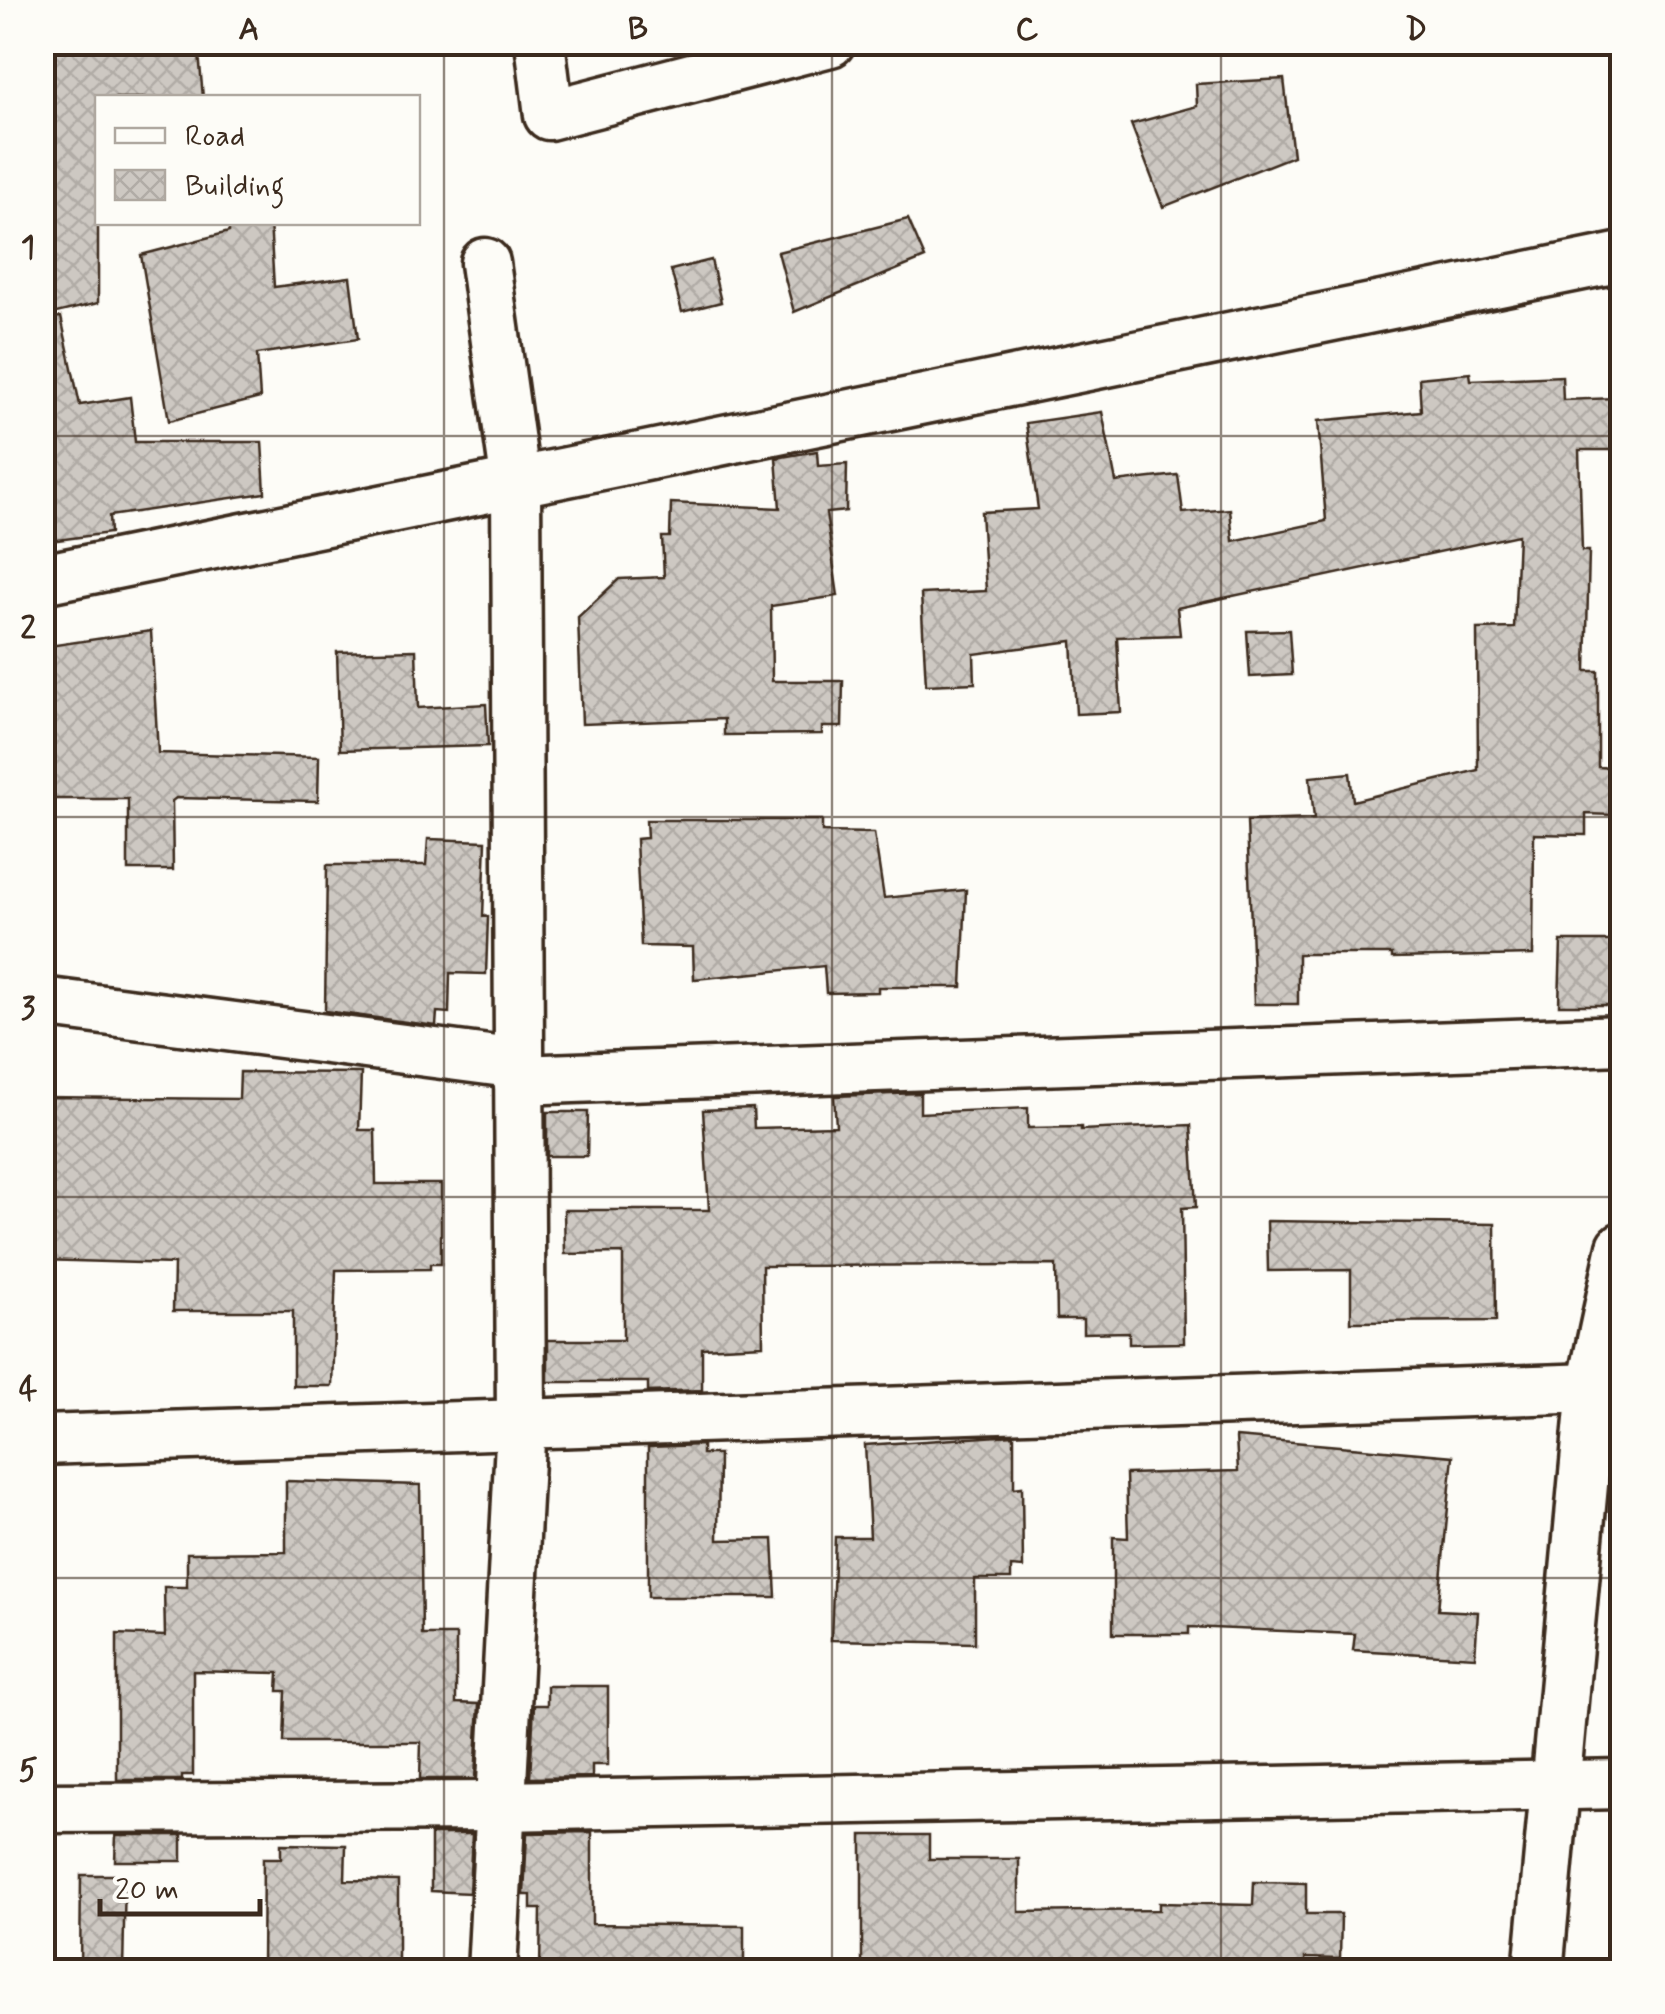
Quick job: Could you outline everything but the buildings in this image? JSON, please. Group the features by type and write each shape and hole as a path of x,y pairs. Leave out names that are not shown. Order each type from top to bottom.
{"street":[{"path":"540,42 549,116 830,42"},
{"path":"42,579 1622,257"},
{"path":"485,264 516,485 521,1424 492,1972"},
{"path":"42,1002 518,1072 1622,1040"},
{"path":"1538,1972 1556,1784 1622,1247"},
{"path":"42,1440 1607,1387"},
{"path":"42,1808 502,1806 1622,1784"}]}
